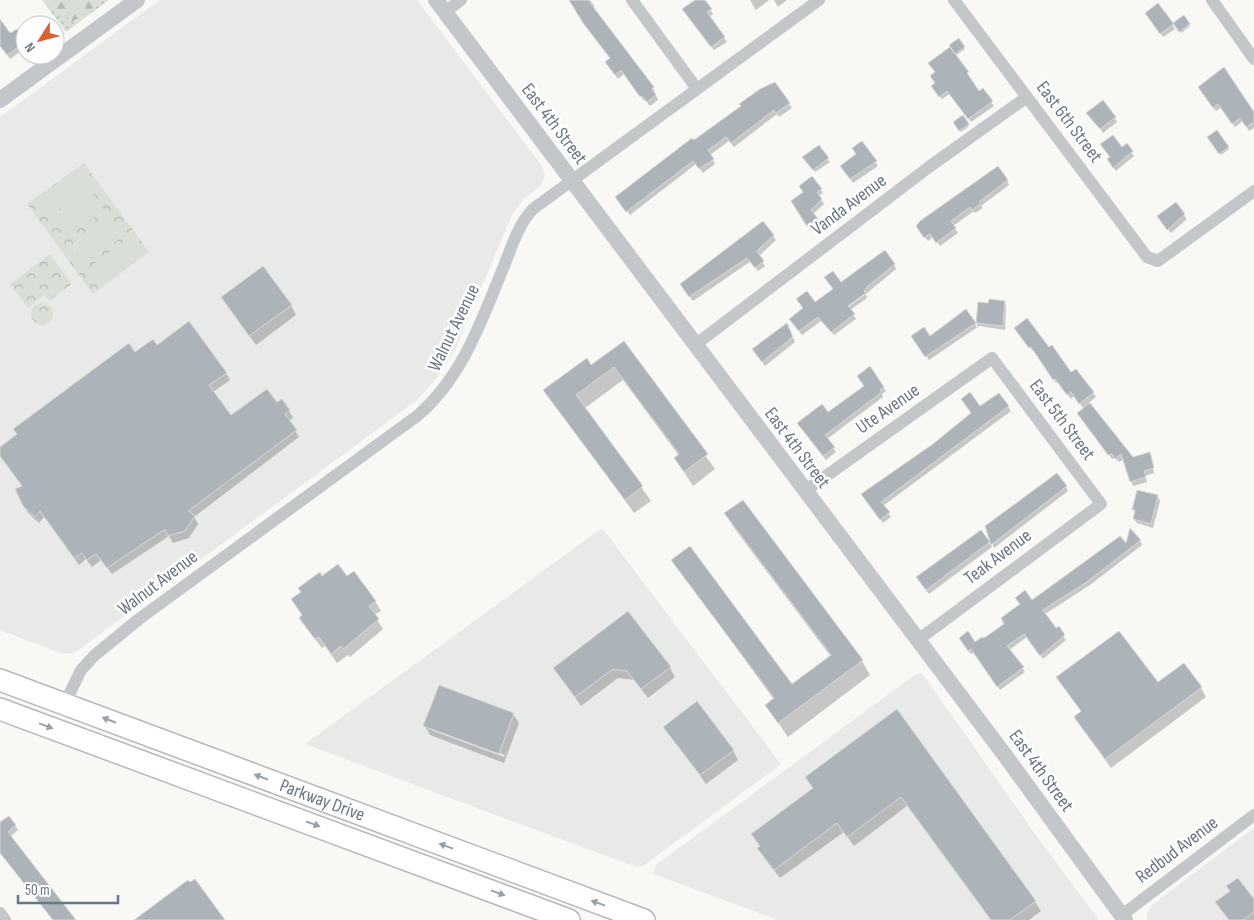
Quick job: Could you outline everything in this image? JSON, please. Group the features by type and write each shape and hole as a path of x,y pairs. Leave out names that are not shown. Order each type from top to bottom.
{"highway":[{"name":"Parkway Drive","path":"0,680 642,920"},
{"path":"0,693 42,707 65,703 67,712 80,725 167,757 208,778 223,791"},
{"name":"Parkway Drive","path":"0,709 569,920"}],"street":[{"path":"0,100 137,0"},
{"path":"441,6 461,0"},
{"path":"632,0 697,89"},
{"name":"Walnut Avenue","path":"65,703 81,670 95,655 147,614 417,416 438,397 465,358 522,224 540,202 819,0"},
{"name":"East 6th Street","path":"954,0 1146,257 1158,261 1254,191"},
{"path":"1212,0 1254,59"},
{"name":"East 4th Street","path":"441,6 570,180 918,640 1124,918"},
{"name":"Vanda Avenue","path":"695,345 1026,97"},
{"name":"Ute Avenue","path":"805,491 992,358"},
{"name":"East 5th Street","path":"992,358 1101,504"},
{"name":"Teak Avenue","path":"918,640 1101,504"},
{"name":"Redbud Avenue","path":"1124,918 1254,815"},
{"path":"0,913 5,920"}],"shaded area":[{"path":"160,0 417,0 542,166 545,176 540,186 523,200 512,215 455,350 436,379 417,400 74,653 63,654 0,630 0,117"},
{"path":"602,528 781,764 643,866 636,867 305,744"},
{"path":"922,673 1035,834 1099,920 778,920 653,874 656,865 916,674"},
{"path":"1254,828 1254,920 1147,920 1147,914 1152,905"}],"green space":[{"path":"42,0 109,0 66,32 65,15 53,15"},
{"path":"50,0 105,0 73,21 57,12"},
{"path":"84,163 149,252 93,294 27,204"},
{"path":"75,170 88,188 50,216 37,198"},
{"path":"91,192 104,210 66,238 53,220"},
{"path":"110,218 123,236 85,264 72,246"},
{"path":"126,240 139,258 101,286 88,268"},
{"path":"50,254 72,284 49,301 44,295 28,308 10,284"},
{"path":"42,303 50,306 53,314 50,322 42,325 34,322 31,314 34,306"}],"building":[{"path":"569,0 588,0 654,87 652,89 656,95 647,102 642,96 640,97 621,70 615,75 605,62 610,58 583,23"},
{"path":"695,0 705,0 712,9 707,12 725,37 711,47 682,9"},
{"path":"1158,3 1174,24 1160,34 1145,13"},
{"path":"1184,15 1190,24 1179,32 1173,23"},
{"path":"0,19 10,33 15,30 15,49 7,55 0,46"},
{"path":"959,38 965,47 955,54 949,45"},
{"path":"950,47 969,72 967,73 979,91 983,88 993,101 968,119 947,91 939,97 931,86 935,83 930,76 935,72 928,63"},
{"path":"1224,67 1254,112 1254,122 1246,127 1240,118 1232,124 1218,104 1213,108 1198,87"},
{"path":"775,82 790,103 776,113 774,110 731,143 726,137 708,150 714,159 699,169 693,161 626,212 615,197 692,138 694,140 741,106 739,104 760,89"},
{"path":"1103,100 1116,117 1100,129 1086,113"},
{"path":"963,115 969,124 959,131 953,122"},
{"path":"1217,130 1229,147 1219,154 1207,137"},
{"path":"1113,135 1122,147 1127,143 1133,151 1113,168 1107,159 1110,157 1100,144"},
{"path":"862,141 877,161 850,179 840,166 856,154 852,148"},
{"path":"819,145 829,158 813,170 802,157"},
{"path":"998,166 1008,180 980,201 981,203 972,210 970,207 951,221 956,228 936,243 930,234 924,238 916,226 920,221"},
{"path":"812,176 822,189 817,192 822,199 811,210 819,220 808,228 791,201 803,192 799,186"},
{"path":"1176,202 1185,214 1167,230 1157,216"},
{"path":"763,221 774,235 757,251 764,261 755,268 747,258 689,297 680,284"},
{"path":"885,250 895,264 868,286 864,291 866,293 848,306 855,314 831,332 818,317 799,331 789,319 803,308 796,299 807,291 815,302 833,289 824,277 833,271 841,282"},
{"path":"263,266 292,305 249,336 221,297"},
{"path":"989,299 1005,301 1003,326 976,323 978,302 988,303"},
{"path":"966,309 976,323 925,357 911,336 924,327 930,336"},
{"path":"1027,318 1049,347 1052,345 1071,372 1076,369 1094,392 1079,404 1071,392 1067,395 1055,379 1053,380 1031,347 1029,348 1014,328"},
{"path":"189,321 227,373 209,385 231,415 267,389 277,402 282,399 290,410 285,414 297,430 188,511 195,516 185,531 167,536 165,529 107,568 96,554 87,560 82,553 74,558 40,511 35,517 23,506 15,489 22,486 0,456 0,447 17,434 13,429 129,343 135,352 153,339 157,345"},
{"path":"787,323 793,337 762,362 752,349"},
{"path":"624,341 708,454 684,472 674,458 679,454 614,367 576,395 643,486 625,500 543,390 587,358 591,365"},
{"path":"870,366 884,387 880,390 882,392 825,435 835,447 823,456 797,423 822,404 828,412 864,386 857,376"},
{"path":"970,392 980,406 999,393 1009,406 881,502 890,512 880,520 861,494 933,444 971,413 961,399"},
{"path":"1090,403 1133,457 1150,452 1154,468 1144,471 1146,477 1130,482 1121,454 1115,459 1112,454 1108,455 1077,413"},
{"path":"1057,473 1067,486 991,545 985,526"},
{"path":"1137,490 1158,495 1151,524 1133,519 1135,510 1132,510"},
{"path":"743,500 863,660 778,723 765,705 774,698 671,560 690,546 792,684 831,655 724,513"},
{"path":"1130,528 1141,540 1088,581 1043,610 1056,628 1059,626 1065,635 1040,656 1024,634 1007,646 1024,667 997,687 971,649 968,651 959,638 968,631 975,642 982,637 984,638 1004,624 1001,618 1020,604 1015,598 1025,590 1032,600 1120,536 1126,543"},
{"path":"981,530 990,542 926,590 916,577"},
{"path":"338,564 347,576 354,571 376,601 369,606 379,619 343,649 341,646 331,654 319,637 315,639 299,618 302,615 291,599 301,592 298,588 320,572 322,576"},
{"path":"628,611 671,667 641,689 627,671 613,669 575,697 553,668"},
{"path":"1119,631 1158,682 1184,663 1202,687 1105,759 1074,717 1081,711 1056,677"},
{"path":"439,685 514,713 499,754 423,726"},
{"path":"697,701 734,750 700,775 663,727"},
{"path":"897,709 1036,901 1010,920 991,920 901,797 847,837 837,823 774,870 757,848 760,846 751,834 813,788 805,777"},
{"path":"9,816 16,825 8,832 76,920 53,920 0,853 0,822"},
{"path":"1238,878 1254,899 1254,912 1243,920 1229,920 1215,902 1230,891 1226,886"},
{"path":"195,879 225,920 134,920 188,880 190,882"}]}
